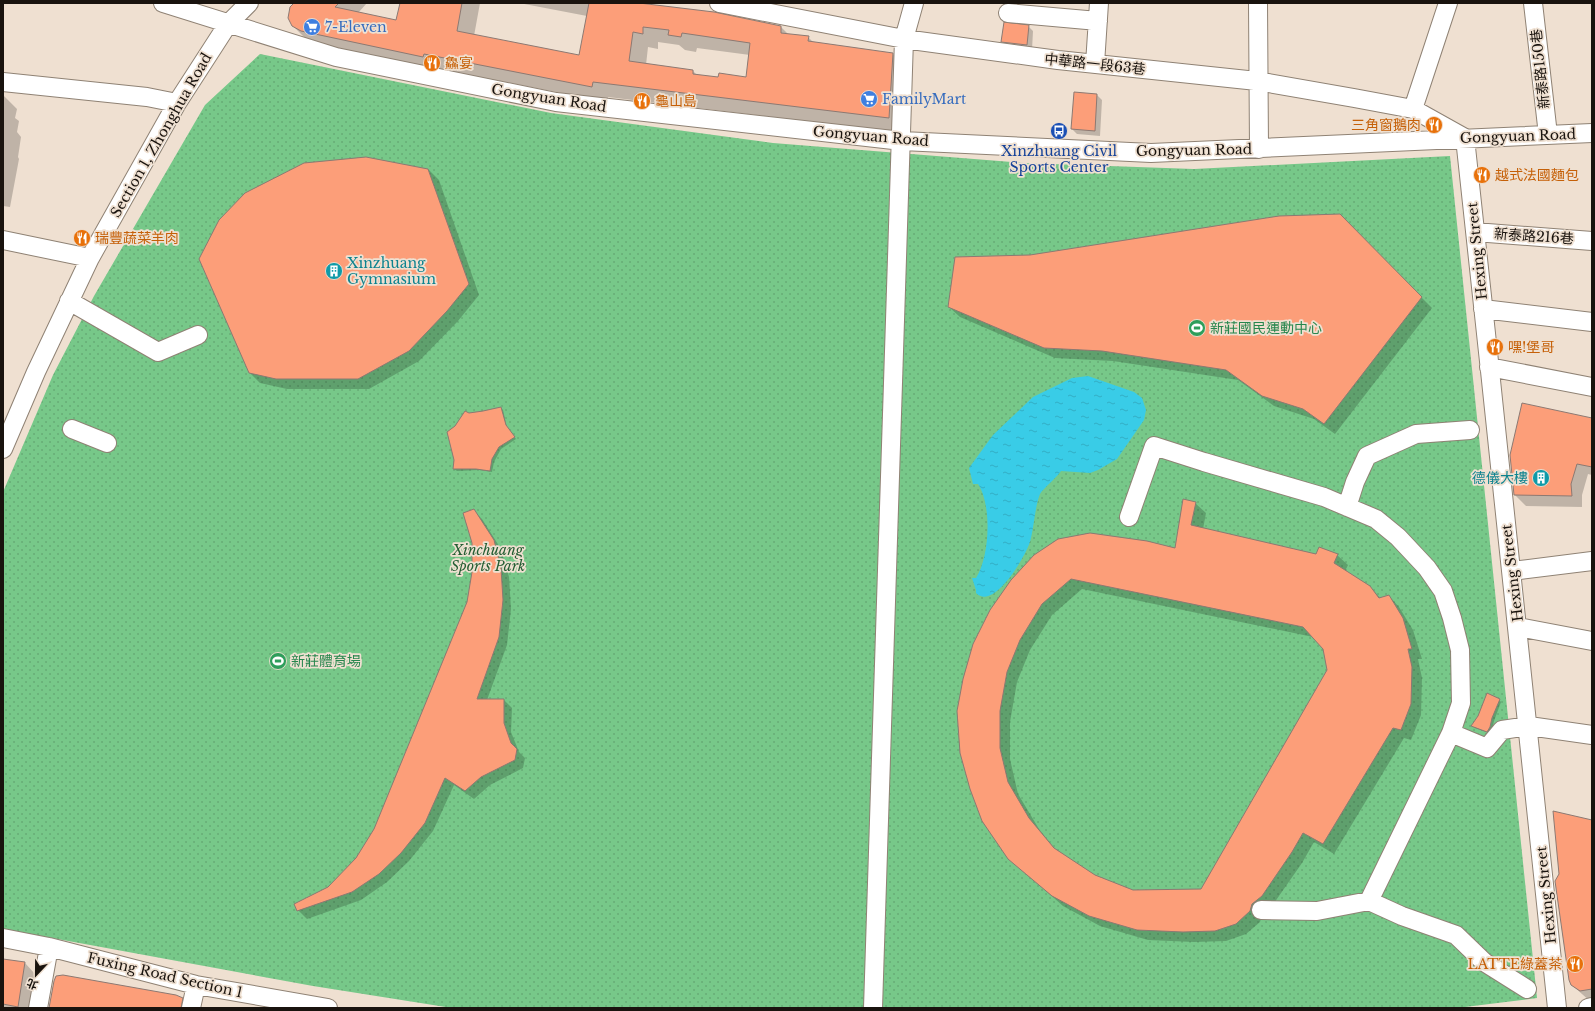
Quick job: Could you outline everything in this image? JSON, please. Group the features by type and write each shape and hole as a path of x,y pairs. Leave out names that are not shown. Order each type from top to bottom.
{"street":[{"name":"Gongyuan Road","path":"163,3 336,57 556,102 902,141 1151,153 1592,133"},
{"name":"Section 1, Zhonghua Road","path":"3,449 9,421 90,258 177,103 228,24 249,3"},
{"name":"中華路一段63巷","path":"724,3 904,39 1095,64 1257,81 1413,109 1465,138"},
{"path":"873,1008 902,141 904,39 914,3"},
{"path":"1095,64 1099,3"},
{"path":"1258,3 1257,81 1259,149"},
{"path":"1413,109 1448,3"},
{"name":"新泰路150巷","path":"1533,3 1548,135"},
{"path":"1008,13 1098,21"},
{"path":"3,82 146,97 177,103"},
{"name":"Hexing Street","path":"1465,138 1529,726 1557,1008"},
{"name":"新泰路216巷","path":"1475,232 1592,241"},
{"path":"3,240 90,258"},
{"path":"69,301 158,352 198,335"},
{"path":"1483,310 1592,322"},
{"path":"1490,368 1592,387"},
{"path":"72,429 107,443"},
{"path":"1348,507 1355,482 1367,456 1416,434 1470,430"},
{"path":"1129,518 1154,446 1324,497 1376,519 1398,537 1427,568 1443,591 1460,650 1461,703 1451,733 1369,901"},
{"path":"1512,572 1592,561"},
{"path":"1518,627 1592,642"},
{"path":"1451,733 1487,748 1502,730 1529,726 1592,735"},
{"path":"1261,910 1317,911 1369,901 1402,916 1456,935 1484,962 1527,989"},
{"name":"Fuxing Road Section 1","path":"3,938 49,947 196,985 328,1008"},
{"path":"38,1008 49,947"},
{"path":"191,1008 196,985"},
{"path":"1588,1008 1592,1007"}],"green space":[{"name":"Xinchuang Sports Park","path":"260,54 551,113 773,143 1024,163 1194,169 1450,156 1537,998 1457,1008 452,1008 313,986 3,929 3,492 53,375 94,296 205,105"}],"water":[{"path":"1088,376 1134,392 1142,398 1146,410 1144,420 1117,459 1090,473 1061,471 1044,489 1040,494 1037,505 1030,542 1022,559 1000,589 991,595 983,597 976,593 972,578 976,578 981,569 984,557 988,531 986,504 983,493 978,484 973,484 969,468 993,435 1033,397 1072,378"}],"building":[{"path":"294,3 339,3 335,7 396,20 400,3 462,3 457,31 579,55 589,3 639,3 714,12 781,26 781,33 809,36 808,41 893,53 889,118 593,82 592,87 424,54 423,57 301,31 292,26 288,18 290,7","holes":["643,27 669,30 668,35 681,37 682,33 750,43 746,77 719,73 718,77 693,74 693,70 629,61 633,32 643,34"]},
{"path":"1004,22 1029,25 1027,45 1001,42"},
{"path":"1074,92 1097,94 1095,131 1071,129"},
{"name":"Xinzhuang Gymnasium","path":"366,157 428,169 469,284 447,311 409,351 358,379 276,379 249,373 199,259 219,220 245,193 304,163"},
{"name":"新莊國民運動中心","path":"1340,214 1422,297 1324,424 1303,409 1262,396 1226,370 1102,351 1044,348 948,307 955,257 1030,255 1279,216"},
{"path":"1522,403 1592,418 1592,467 1577,464 1571,484 1572,496 1514,495 1510,455"},
{"path":"501,407 506,425 515,437 499,447 492,459 490,471 476,469 453,469 454,460 447,432 455,426 465,411 469,413"},
{"path":"1183,499 1196,502 1191,525 1316,554 1319,547 1338,554 1334,563 1370,586 1379,598 1389,595 1403,618 1412,649 1408,649 1412,667 1411,704 1401,730 1393,728 1323,844 1303,833 1262,896 1252,904 1250,911 1236,924 1215,931 1183,932 1137,930 1089,916 1052,896 1008,859 982,821 970,789 960,753 957,711 963,679 973,644 990,610 1011,580 1034,555 1058,539 1090,533 1147,541 1175,548","holes":["1071,579 1303,627 1323,649 1327,670 1201,889 1133,890 1095,875 1054,848 1029,818 1008,782 1000,748 1000,711 1007,672 1020,640 1042,604"]},
{"path":"474,509 494,540 501,568 503,600 499,637 477,699 504,699 504,723 511,743 517,749 515,760 481,777 465,791 445,778 425,823 401,853 379,874 352,892 297,911 294,904 328,887 356,858 374,829 467,602 472,572 472,543 463,513"},
{"path":"1487,693 1500,699 1487,732 1471,726 1478,716"},
{"path":"1553,811 1592,820 1592,989 1580,991 1571,985 1569,980 1555,881 1559,874"},
{"path":"3,959 25,962 18,1007 3,1004"},
{"path":"63,975 176,995 183,998 181,1008 49,1008 56,976"}],"place":[{"name":"7-Eleven","path":"312,27"},
{"name":"鱻宴","path":"432,63"},
{"name":"FamilyMart","path":"869,99"},
{"name":"龜山島","path":"642,101"},
{"name":"三角窗鵝肉","path":"1434,125"},
{"name":"Xinzhuang Civil Sports Center","path":"1059,131"},
{"name":"越式法國麵包","path":"1482,175"},
{"name":"瑞豐蔬菜羊肉","path":"82,238"},
{"name":"Xinzhuang Gymnasium","path":"334,271"},
{"name":"新莊國民運動中心","path":"1197,328"},
{"name":"嘿!堡哥","path":"1495,347"},
{"name":"德儀大樓","path":"1541,478"},
{"name":"新莊體育場","path":"278,661"},
{"name":"LATTE綠蓋茶","path":"1575,964"}]}
